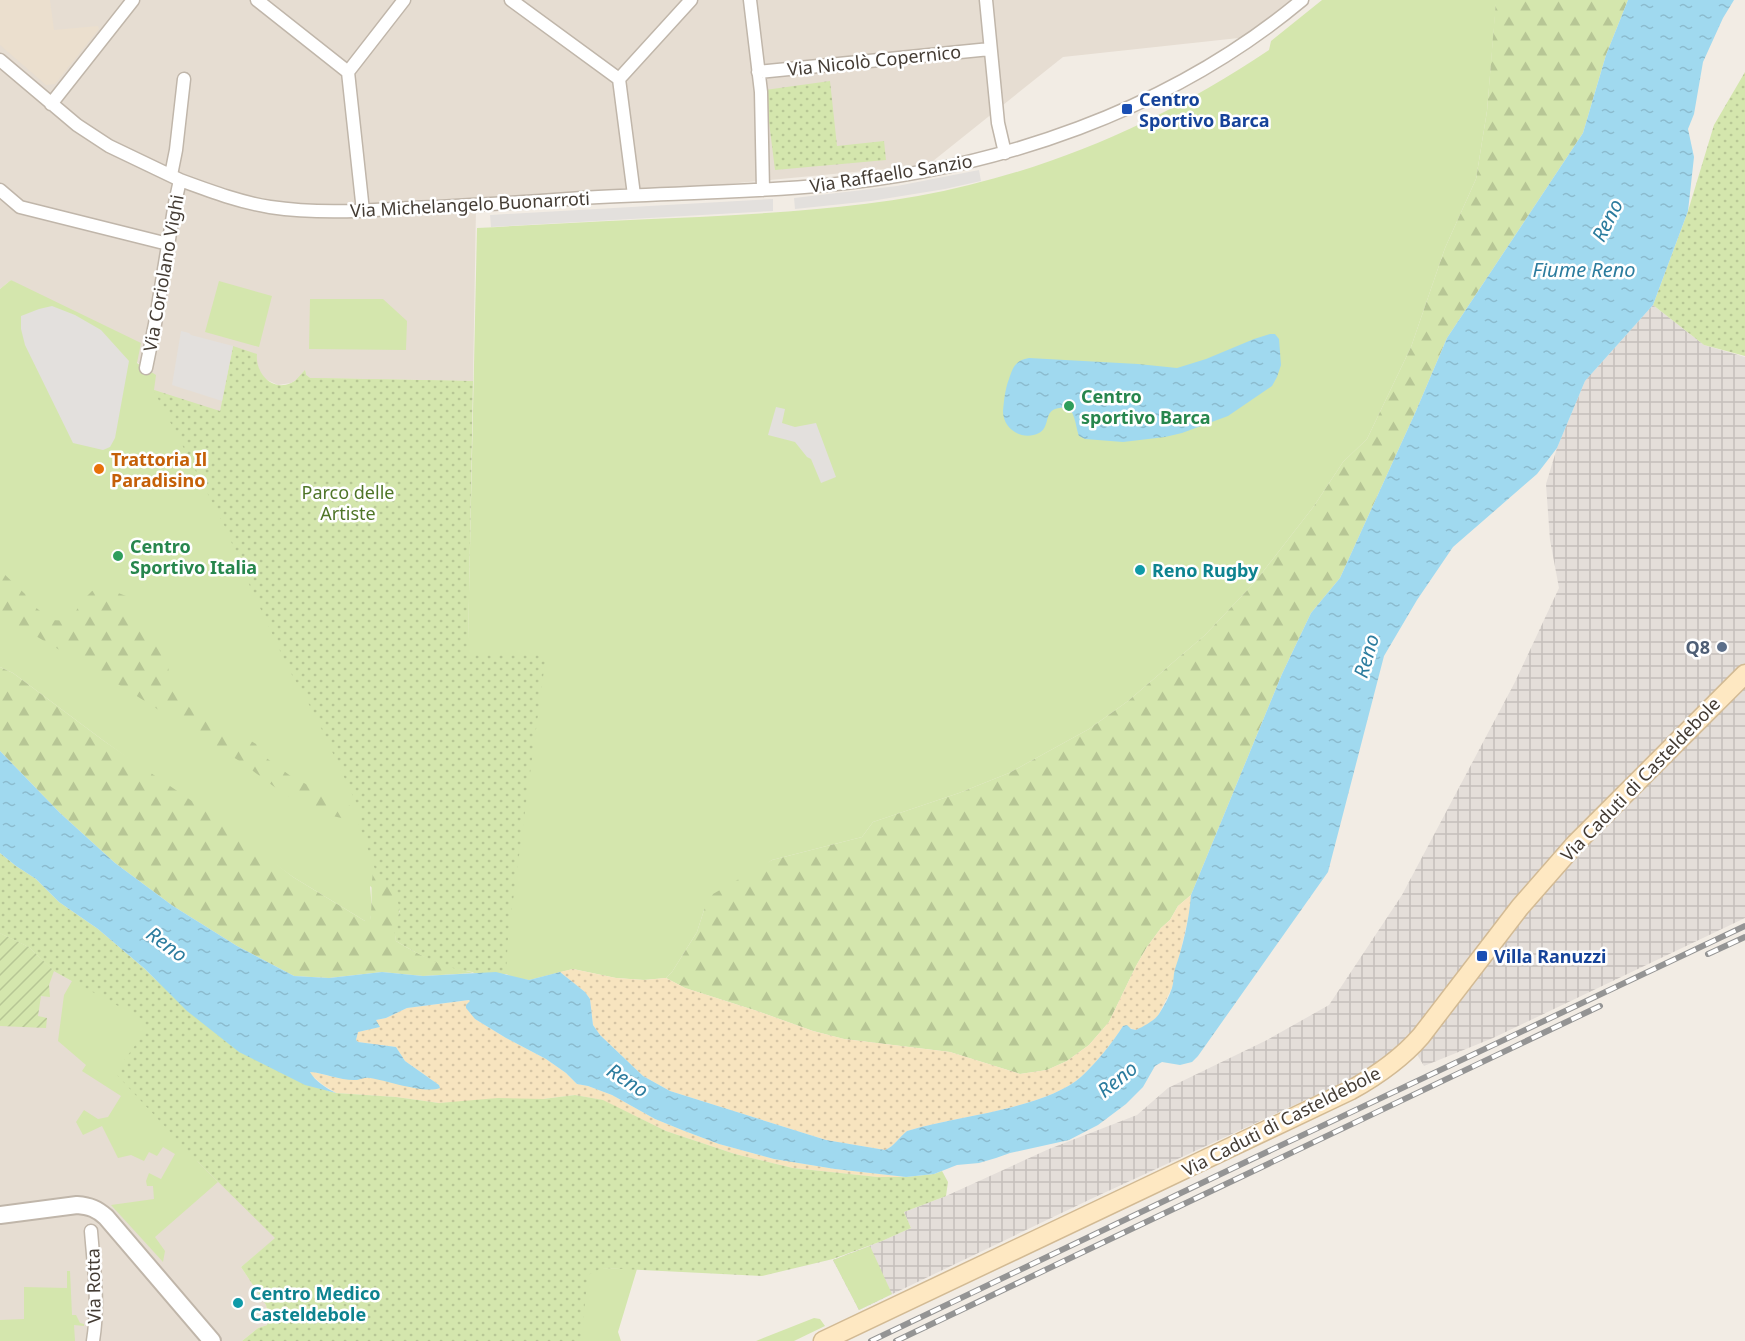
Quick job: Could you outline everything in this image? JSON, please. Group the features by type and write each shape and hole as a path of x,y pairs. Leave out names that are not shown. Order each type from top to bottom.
{"main road":[{"name":"Via Caduti di Casteldebole","path":"823,1341 1351,1089 1395,1062 1409,1051 1507,924 1576,843 1745,674"}],"street":[{"path":"51,104 132,0"},
{"path":"256,0 348,72"},
{"path":"363,211 348,72 404,0"},
{"path":"512,0 619,79 634,195"},
{"path":"619,79 691,0"},
{"path":"750,0 760,92 763,190"},
{"path":"986,0 998,123 1005,153"},
{"name":"Via Raffaello Sanzio","path":"763,190 830,185 916,173 1005,153 1061,134 1114,114 1161,92 1246,41 1302,0"},
{"name":"Via Nicolò Copernico","path":"758,72 990,49"},
{"name":"Via Coriolano Vighi","path":"0,60 51,104 109,146 175,178 175,203 146,368"},
{"path":"175,178 184,79"},
{"name":"Via Michelangelo Buonarroti","path":"175,178 234,198 268,206 333,212 763,190"},
{"path":"0,190 20,207 168,244"},
{"path":"0,1215 77,1205 96,1209 106,1217 212,1341"},
{"name":"Via Rotta","path":"91,1231 96,1271 93,1341"}],"shaded area":[{"path":"0,0 1293,0 1248,37 1063,57 928,165 476,208 473,381 310,378 306,375 305,370 298,379 291,383 278,385 265,379 259,371 256,358 233,347 220,412 154,390 146,368 11,280 0,289"},
{"path":"0,0 50,0 54,30 98,26 99,29 55,84 46,85 0,45"},
{"path":"979,170 981,181 945,189 871,201 795,209 794,198 897,186"},
{"path":"773,199 773,211 491,227 490,215"},
{"path":"1653,305 1704,345 1745,357 1745,918 1493,1038 1424,1066 1409,1041 1376,1066 1338,1085 1093,1198 859,1310 833,1260 911,1228 904,1212 946,1196 1049,1149 1137,1115 1168,1088 1267,1040 1329,1005 1402,895 1515,682 1559,588 1550,540 1546,484 1557,448 1585,381"},
{"path":"52,306 75,315 101,330 129,361 115,438 110,447 103,450 73,443 25,345 21,316"},
{"path":"181,331 233,346 222,401 172,385"},
{"path":"776,407 785,409 782,423 795,427 816,423 836,477 821,483 811,459 795,442 768,435"},
{"path":"0,933 54,971 142,1019 276,1238 241,1267 266,1305 269,1321 267,1325 258,1328 242,1341 0,1341"}],"green space":[{"path":"1322,0 1496,0 1487,111 1476,179 1445,248 1411,347 1367,439 1343,462 1314,506 1255,582 1205,635 1128,701 1089,729 1009,773 959,793 873,822 862,837 772,860 704,910 697,932 666,978 644,980 616,978 573,969 529,980 506,974 474,973 370,886 372,909 370,921 365,921 293,877 13,673 0,667 0,289 11,280 141,343 137,363 156,375 154,390 220,412 233,421 295,381 305,370 306,375 310,378 468,381 467,685 477,228 801,210 902,199 969,185 1048,162 1125,131 1162,113 1234,73 1269,50 1271,41"},
{"path":"1496,0 1628,0 1606,55 1583,133 1447,338 1340,578 1311,613 1282,674 1191,895 1178,906 1170,920 1147,947 1109,1022 1089,1045 1067,1061 1047,1070 1020,1074 950,1052 844,1039 813,1031 685,988 666,978 697,932 704,910 713,894 772,860 862,837 873,822 959,793 1009,773 1089,729 1128,701 1205,635 1255,582 1314,506 1343,462 1367,439 1411,347 1445,248 1476,179 1487,111"},
{"path":"1745,72 1745,356 1704,345 1653,305 1688,211 1714,125"},
{"path":"830,81 837,146 884,141 886,160 775,170 765,90"},
{"path":"219,281 272,296 259,347 205,332"},
{"path":"310,299 383,299 407,321 406,350 309,349"},
{"name":"Parco delle Artiste","path":"233,346 257,354 262,373 271,383 277,385 293,382 305,370 306,375 310,378 473,381 468,653 546,655 508,938 506,974 476,973 442,965 396,941 394,929 400,910 395,891 376,872 358,822 361,817 359,809 315,715 288,668 225,527 155,393 154,390 220,411"},
{"path":"0,570 25,594 28,601 51,620 70,621 82,601 92,591 108,589 126,596 137,619 155,640 168,667 173,692 203,720 219,728 238,733 256,744 261,754 292,777 324,789 350,806 359,809 361,817 358,822 312,811 284,794 241,762 113,681 34,635 0,624"},
{"path":"0,667 13,673 104,741 211,814 293,877 365,921 370,920 372,879 373,873 376,872 393,890 398,901 396,941 453,968 474,973 423,976 382,972 329,978 294,976 237,946 173,906 115,863 60,813 0,751"},
{"path":"0,853 36,879 59,902 98,929 145,969 187,1011 239,1052 305,1085 336,1093 396,1097 439,1103 498,1098 543,1099 575,1095 603,1100 666,1131 735,1154 793,1168 878,1177 906,1177 942,1171 948,1182 946,1196 904,1212 911,1228 882,1241 833,1259 762,1276 602,1268 588,1275 581,1341 242,1341 258,1328 267,1325 269,1320 266,1305 241,1267 275,1238 197,1161 115,1073 144,1033 142,1019 54,971 29,947 0,933"},
{"path":"0,866 5,883 602,1268 637,1269 618,1332 621,1341 311,1341 387,1249 197,1161 218,1182 155,1237 165,1251 163,1262 111,1205 154,1199 153,1186 147,1186 146,1181 149,1173 161,1179 175,1154 163,1147 157,1156 149,1152 144,1161 131,1155 118,1158 102,1126 83,1135 76,1122 84,1110 98,1119 108,1117 121,1096 82,1071 86,1065 58,1041 64,995 72,981 54,971 29,947 0,933"},
{"path":"0,933 29,947 54,971 49,985 50,997 41,996 38,1016 47,1018 46,1028 0,1026"},
{"path":"870,1246 892,1294 859,1310 833,1260"},
{"path":"67,1271 70,1271 72,1315 76,1315 80,1323 84,1324 84,1326 74,1325 75,1341 0,1341 0,1320 24,1319 24,1287 67,1288"},
{"path":"814,1318 820,1319 825,1326 794,1341 756,1341"}],"sand":[{"path":"1191,895 1191,906 1172,988 1158,1016 1146,1026 1136,1030 1123,1026 1093,1065 1066,1087 1023,1104 907,1131 885,1150 826,1140 670,1091 643,1076 600,1035 593,1025 590,999 585,992 560,972 573,969 616,978 644,980 666,978 685,988 813,1031 844,1039 950,1052 1020,1074 1047,1070 1067,1061 1089,1045 1109,1022 1147,947 1170,920 1178,906"},
{"path":"470,1000 475,1019 546,1059 577,1084 612,1095 655,1119 682,1130 719,1144 774,1159 906,1177 878,1177 793,1168 735,1154 666,1131 602,1100 575,1095 543,1099 439,1103 396,1097 336,1093 310,1074 311,1071 345,1079 366,1077 439,1085 405,1061 396,1047 358,1042 356,1040 358,1032 379,1027 375,1020 386,1018 407,1008"}],"water":[{"name":"Fiume Reno","path":"1628,0 1734,0 1703,62 1694,114 1688,129 1694,157 1688,211 1653,305 1585,381 1557,448 1537,474 1453,547 1417,600 1384,656 1328,872 1198,1056 1192,1062 1180,1065 1162,1062 1155,1066 1143,1087 1126,1104 1098,1125 1069,1140 1010,1153 979,1163 957,1165 934,1174 906,1177 774,1159 719,1144 682,1130 655,1119 612,1095 577,1084 546,1059 475,1019 466,1008 469,1000 407,1008 376,1020 380,1027 358,1032 356,1040 358,1042 396,1047 405,1061 440,1088 425,1089 370,1078 351,1080 310,1072 321,1084 336,1093 305,1085 239,1052 187,1011 145,969 98,929 59,902 36,879 0,853 0,751 60,813 115,863 173,906 237,946 294,976 329,978 382,972 423,976 496,972 529,980 560,972 585,992 590,999 593,1025 600,1035 643,1076 670,1091 826,1140 885,1150 907,1131 1023,1104 1066,1087 1093,1065 1123,1026 1127,1025 1136,1030 1152,1021 1157,1017 1166,1001 1172,988 1174,971 1181,951 1191,895 1282,674 1311,613 1340,578 1447,338 1583,133 1606,55"},
{"path":"1275,334 1279,339 1281,365 1272,386 1228,416 1182,433 1123,442 1085,439 1079,436 1070,409 1064,408 1051,412 1042,431 1027,436 1015,432 1006,424 1004,418 1005,395 1010,375 1021,360 1029,358 1177,368"}],"railway":[{"path":"871,1341 1745,926"},
{"path":"1708,954 1745,937"},
{"path":"896,1341 1600,1006"}],"place":[{"name":"Centro Sportivo Barca","path":"1127,109"},
{"name":"Centro sportivo Barca","path":"1069,406"},
{"name":"Trattoria Il Paradisino","path":"99,469"},
{"name":"Centro Sportivo Italia","path":"118,556"},
{"name":"Reno Rugby","path":"1140,570"},
{"name":"Q8","path":"1722,647"},
{"name":"Villa Ranuzzi","path":"1482,956"},
{"name":"Centro Medico Casteldebole","path":"238,1303"}],"water label":[{"name":"Reno","path":"1607,220"},
{"name":"Reno","path":"1366,656"},
{"name":"Reno","path":"167,944"},
{"name":"Reno","path":"1117,1079"},
{"name":"Reno","path":"628,1080"}]}
